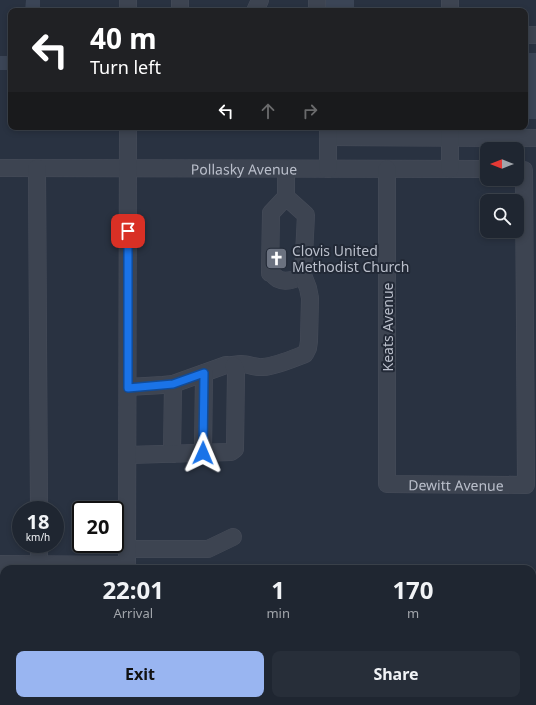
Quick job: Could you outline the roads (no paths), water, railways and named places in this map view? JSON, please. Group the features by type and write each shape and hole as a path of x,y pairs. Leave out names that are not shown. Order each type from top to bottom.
{"street":[{"path":"127,557 128,130"},
{"path":"328,169 328,132 450,132 536,138"},
{"path":"450,132 450,169"},
{"name":"Pollasky Avenue","path":"0,168 480,169"},
{"path":"37,168 39,501"},
{"path":"286,169 286,197 271,213 270,272 279,279 298,279 303,275"},
{"name":"Keats Avenue","path":"387,169 387,484"},
{"name":"Dewitt Avenue","path":"387,484 526,485 526,170"},
{"path":"128,388 173,384 226,365 234,366 240,364 261,368 305,354 308,348 310,298 303,275 306,215 286,197"},
{"path":"128,455 231,452 235,449 236,371 234,366"},
{"path":"203,453 204,373"},
{"path":"172,454 173,384"},
{"path":"0,564 39,564 208,549 233,537"},
{"path":"39,553 39,564"}],"place":[{"name":"Clovis United Methodist Church","path":"276,258"}]}
